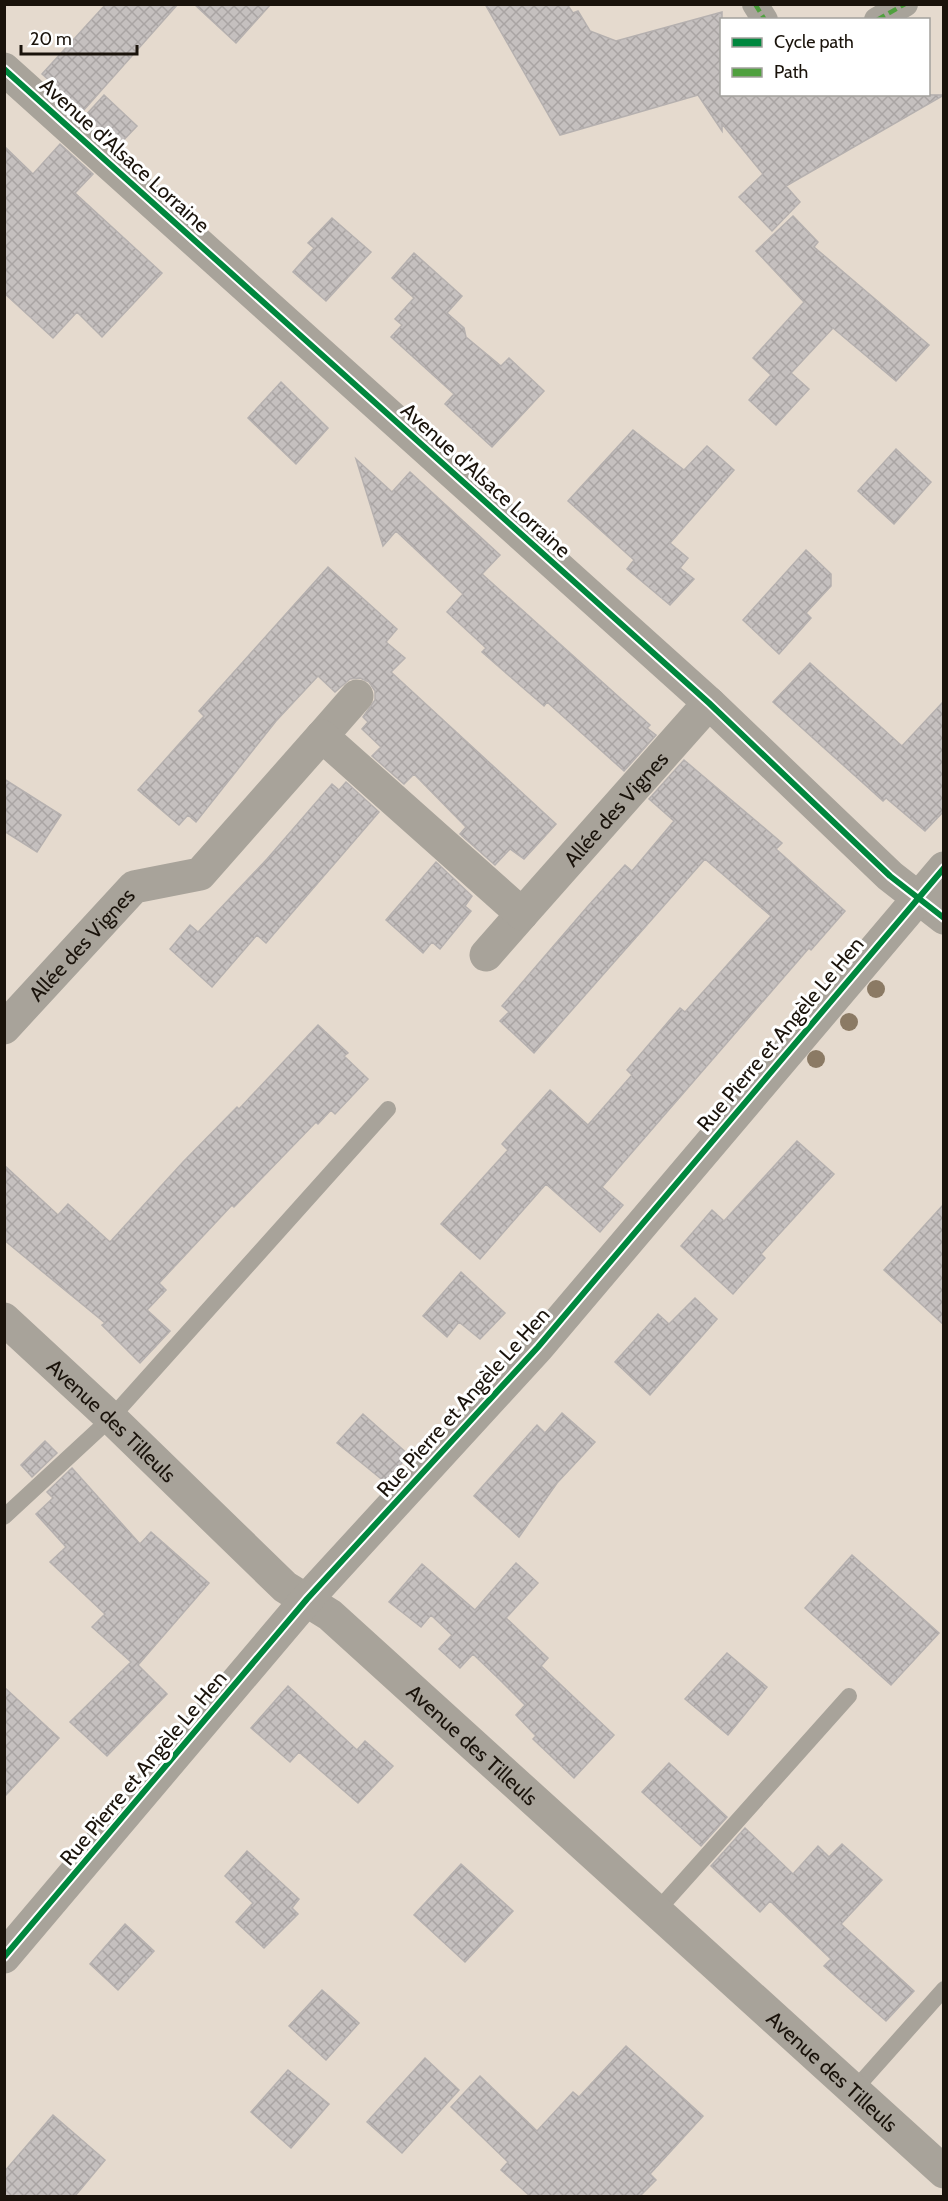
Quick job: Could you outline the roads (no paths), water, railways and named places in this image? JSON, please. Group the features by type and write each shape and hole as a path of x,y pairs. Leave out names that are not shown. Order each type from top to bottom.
{"street":[{"path":"755,4 764,18"},
{"path":"881,18 905,4"},
{"name":"Avenue d'Alsace Lorraine","path":"4,69 709,703 890,876 919,896 944,918"},
{"name":"Allée des Vignes","path":"4,1028 134,887 200,874 357,696"},
{"name":"Allée des Vignes","path":"486,955 709,703"},
{"path":"322,736 522,915"},
{"name":"Rue Pierre et Angèle Le Hen","path":"4,1957 307,1599 538,1347 944,868"},
{"name":"Avenue des Tilleuls","path":"4,1319 111,1418 285,1587 330,1615 944,2172"}],"lane":[{"path":"4,1517 111,1418 388,1109"},
{"path":"656,1912 849,1696"},
{"path":"855,2090 944,1989"}]}
